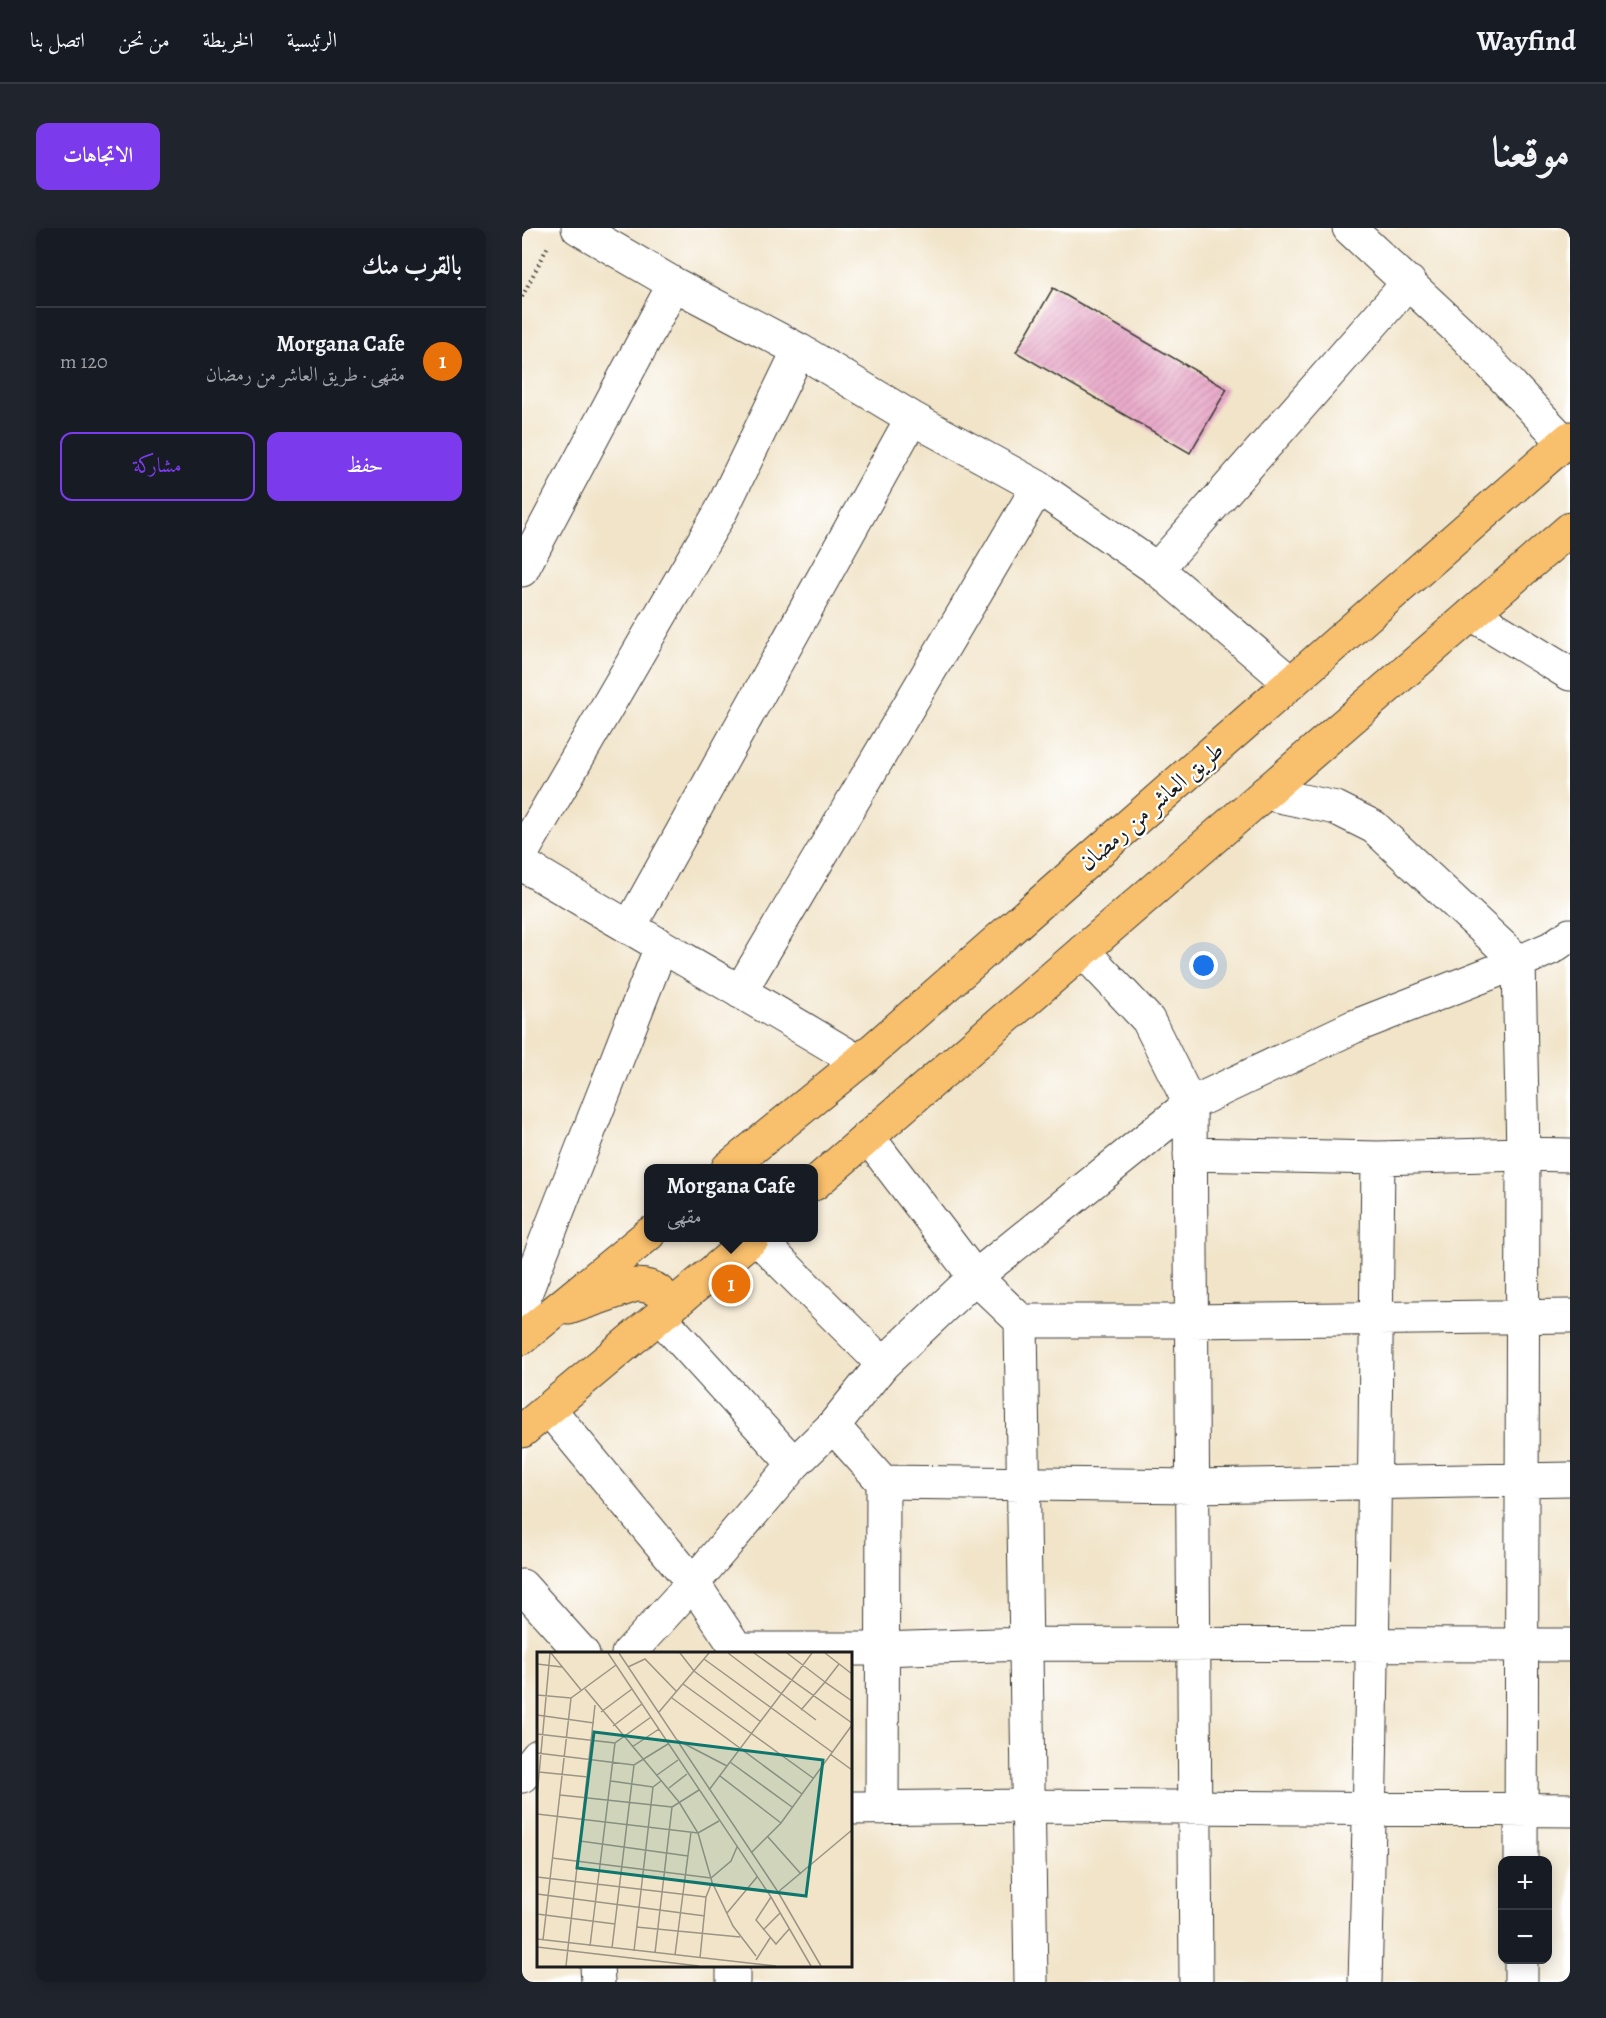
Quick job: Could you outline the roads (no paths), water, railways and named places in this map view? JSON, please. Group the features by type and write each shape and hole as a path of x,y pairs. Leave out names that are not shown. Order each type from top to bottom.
{"main road":[{"name":"طريق العاشر من رمضان","path":"733,1164 859,1062 1567,440"},
{"path":"818,1180 1570,529"},
{"path":"522,1338 536,1308 644,1237"},
{"path":"522,1431 750,1242"},
{"path":"536,1308 645,1285 654,1288 666,1300 665,1313"}],"street":[{"path":"1349,228 1466,337 1567,440"},
{"path":"565,233 674,284 799,350 912,418 1038,487 1157,569 1291,683"},
{"path":"1157,569 1409,282"},
{"path":"522,570 674,284"},
{"path":"522,854 721,511 799,350"},
{"path":"629,928 912,418"},
{"path":"740,992 1038,487"},
{"path":"1472,614 1570,674"},
{"path":"1265,793 1336,808 1374,827 1519,962 1523,1154 1521,1856"},
{"path":"522,864 859,1062"},
{"path":"629,1652 693,1583 794,1464 833,1426 883,1364 975,1277 1190,1104 1353,1027 1564,946"},
{"path":"536,1308 661,947"},
{"path":"1083,951 1148,1020 1190,1104 1196,1982"},
{"path":"868,1137 975,1277 1022,1321 1570,1316"},
{"path":"1190,1154 1378,1158 1570,1155"},
{"path":"1365,1982 1376,1482 1378,1158"},
{"path":"759,1242 883,1364"},
{"path":"665,1313 794,1464"},
{"path":"1022,1321 1031,1982"},
{"path":"549,1409 693,1583 737,1651 1025,1644 1570,1646"},
{"path":"833,1426 883,1482 881,1649 866,1808 1030,1806 1570,1810"},
{"path":"883,1482 1193,1486 1570,1479"},
{"path":"522,1586 582,1652"},
{"path":"1521,1964 1521,1982"},
{"path":"597,1967 598,1982"}],"place":[{"name":"Morgana Cafe","path":"731,1284"}]}
